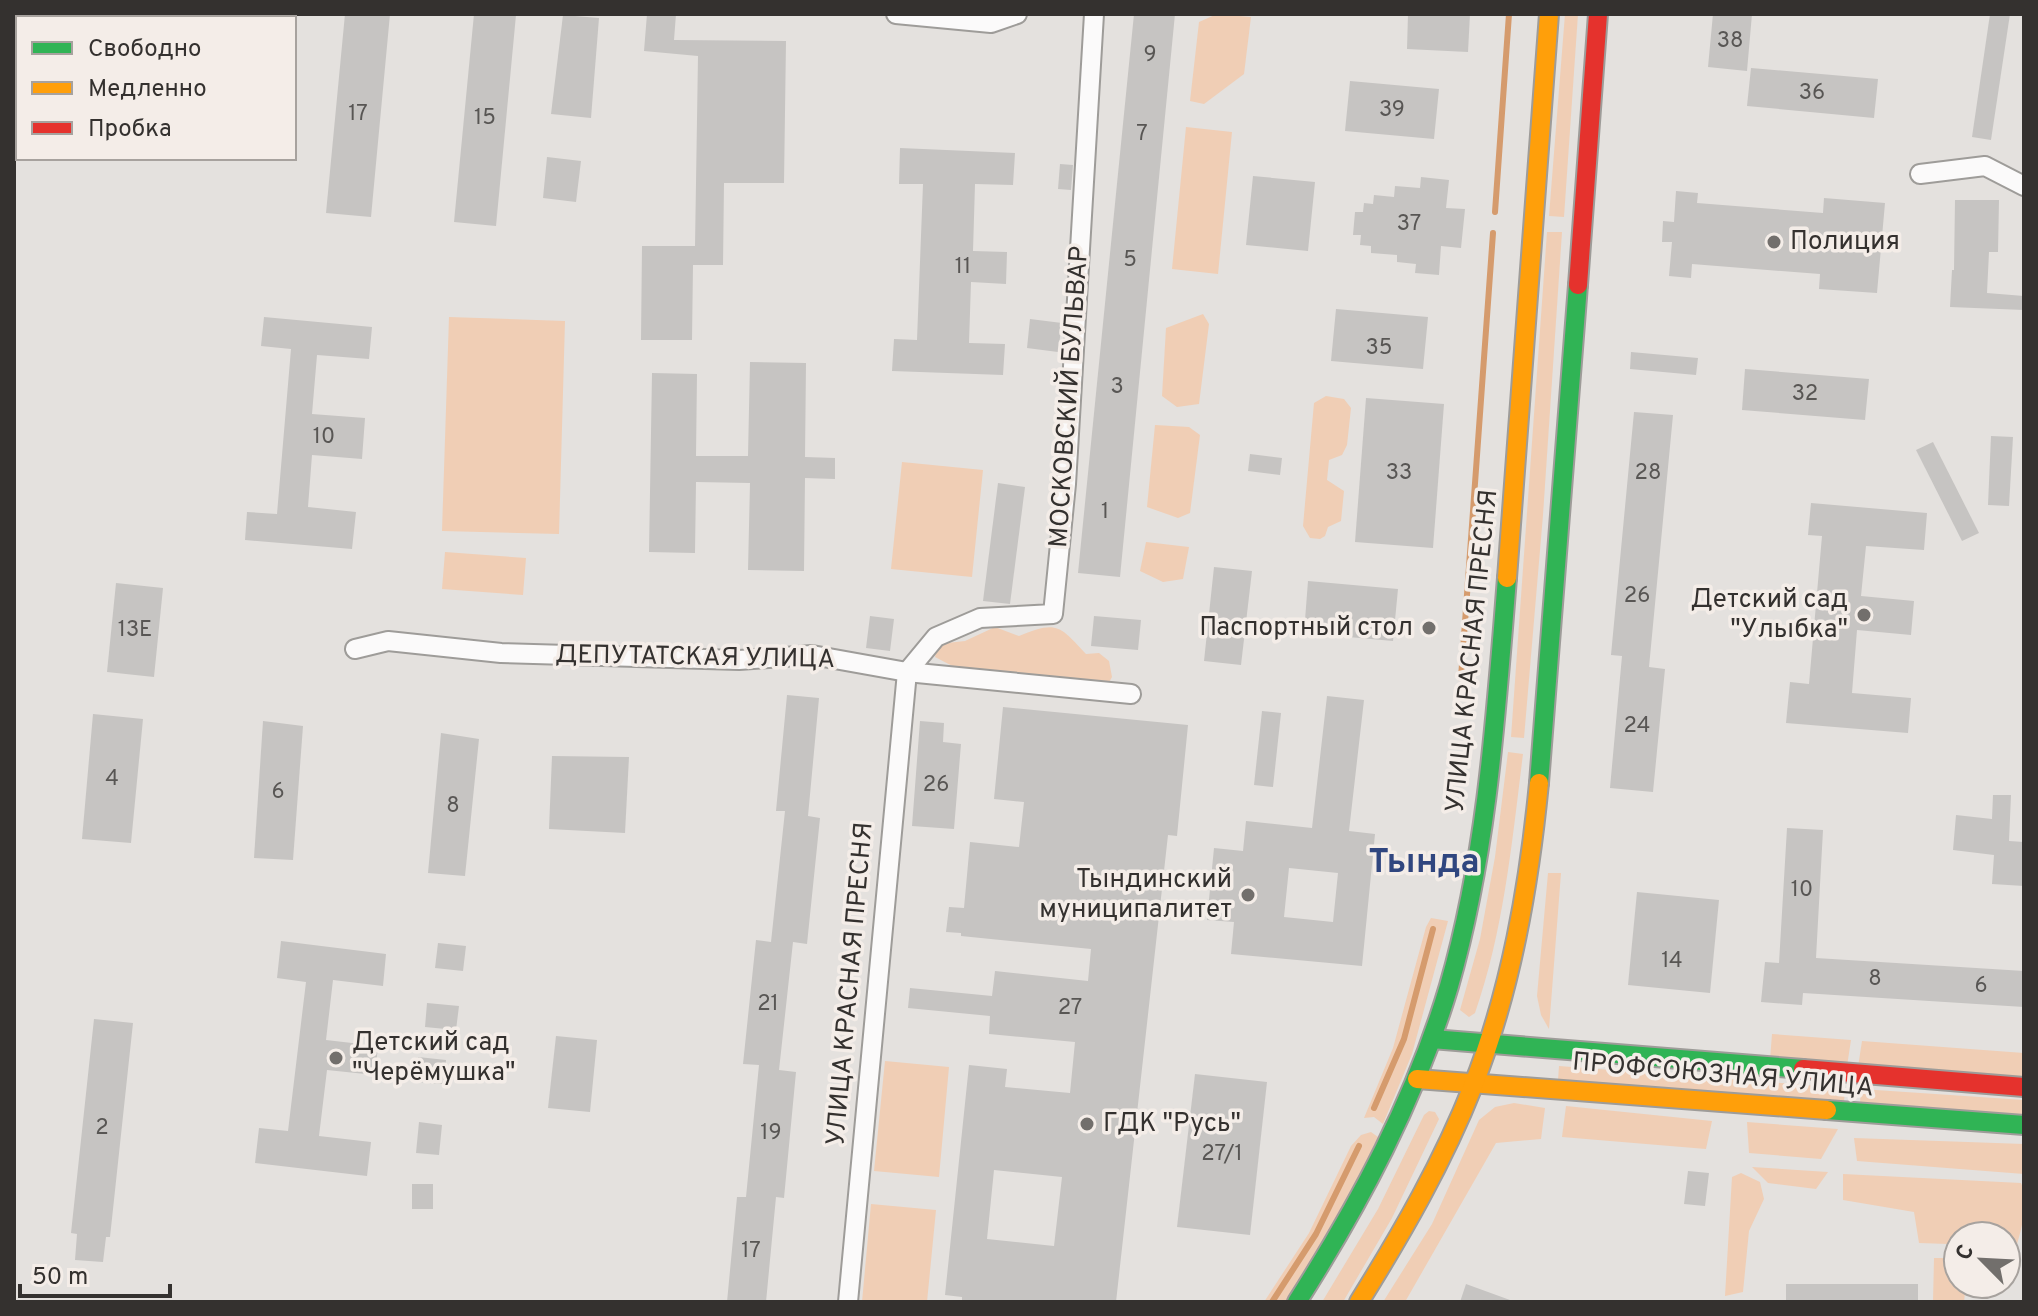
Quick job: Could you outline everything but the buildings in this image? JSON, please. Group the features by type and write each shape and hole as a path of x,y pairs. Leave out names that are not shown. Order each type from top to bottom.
{"street":[{"path":"896,14 991,23 1017,14"},
{"name":"МОСКОВСКИЙ БУЛЬВАР","path":"907,672 936,637 980,618 1053,614 1066,484 1094,14"},
{"name":"УЛИЦА КРАСНАЯ ПРЕСНЯ","path":"1297,1302 1362,1197 1392,1140 1432,1039 1469,907 1492,745 1529,327 1549,14"},
{"path":"1359,1302 1419,1199 1474,1084 1507,979 1521,918 1534,828 1584,228 1598,14"},
{"path":"1920,174 1985,166 2024,186"},
{"name":"ДЕПУТАТСКАЯ УЛИЦА","path":"355,649 388,641 501,653 739,660 812,655 907,672 1131,694"},
{"name":"УЛИЦА КРАСНАЯ ПРЕСНЯ","path":"848,1302 907,672"},
{"name":"ПРОФСОЮЗНАЯ УЛИЦА","path":"1432,1039 1487,1044 1517,1066 2024,1125"},
{"name":"ПРОФСОЮЗНАЯ УЛИЦА","path":"1417,1079 1474,1084 1517,1066 2024,1087"}],"shaded area":[{"path":"1217,14 1251,17 1244,74 1204,104 1190,101 1199,22"},
{"path":"1565,14 1578,14 1564,217 1549,216"},
{"path":"1186,127 1232,132 1218,274 1172,269"},
{"path":"1547,232 1562,232 1524,738 1511,737"},
{"path":"1203,314 1209,324 1199,404 1177,407 1162,396 1166,328"},
{"path":"449,317 565,321 559,534 442,531"},
{"path":"1326,396 1344,399 1351,408 1347,445 1342,455 1329,460 1327,480 1344,491 1341,521 1328,527 1325,536 1320,539 1310,538 1303,526 1314,403"},
{"path":"1155,425 1189,427 1200,435 1190,513 1178,518 1147,507"},
{"path":"902,462 983,470 972,577 891,569"},
{"path":"1146,542 1189,547 1183,579 1163,582 1140,571"},
{"path":"445,552 526,558 523,595 442,589"},
{"path":"995,627 1019,636 1042,628 1057,628 1086,654 1099,653 1109,661 1112,677 1107,686 962,671 935,657 938,644 965,641"},
{"path":"1508,752 1523,754 1511,852 1485,982 1475,1013 1469,1017 1460,1010 1480,939 1495,857"},
{"path":"1548,873 1561,873 1549,1029 1541,1015 1537,996"},
{"path":"1431,918 1448,921 1412,1054 1383,1124 1374,1117 1364,1118 1393,1048"},
{"path":"1772,1034 1851,1040 1847,1066 1770,1060"},
{"path":"1862,1041 2024,1053 2024,1079 1858,1067"},
{"path":"885,1061 949,1067 939,1177 874,1171"},
{"path":"1559,1066 1845,1088 1844,1102 1558,1080"},
{"path":"1861,1089 2024,1100 2024,1115 1860,1103"},
{"path":"1514,1103 1545,1108 1541,1139 1496,1143 1405,1302 1383,1302 1432,1224 1479,1120 1495,1107"},
{"path":"1566,1106 1712,1121 1706,1149 1562,1137"},
{"path":"1429,1111 1435,1112 1439,1119 1392,1218 1343,1302 1322,1302 1378,1209 1424,1115"},
{"path":"1747,1122 1838,1129 1821,1159 1749,1153"},
{"path":"1371,1132 1378,1137 1337,1223 1286,1302 1264,1302 1309,1233 1351,1146 1361,1135"},
{"path":"1854,1138 2024,1144 2024,1174 1857,1161"},
{"path":"1752,1167 1828,1172 1816,1189 1768,1183"},
{"path":"1741,1173 1760,1182 1764,1199 1749,1231 1743,1292 1725,1296 1732,1177"},
{"path":"1843,1174 2021,1183 2025,1205 2022,1222 1942,1220 1942,1244 1919,1243 1914,1212 1843,1200"},
{"path":"871,1204 936,1210 927,1302 862,1302"},
{"path":"1934,1258 1942,1258 1942,1300 1964,1302 1933,1302"}],"waterway":[{"path":"1495,212 1509,14"},
{"path":"1461,678 1493,233"},
{"path":"1374,1108 1404,1039 1433,929"},
{"path":"1272,1302 1316,1234 1359,1146"}],"traffic: fast":[{"path":"1539,783 1578,285"},
{"path":"1297,1302 1343,1227 1384,1150 1420,1070 1449,986 1473,886 1481,835 1494,732 1507,578"},
{"path":"1432,1039 1803,1069"},
{"path":"1827,1110 2024,1125"}],"traffic: slow":[{"path":"1507,578 1549,14"},
{"path":"1359,1302 1435,1170 1486,1050 1516,937 1530,860 1539,783"},
{"path":"1417,1079 1827,1110"}],"traffic: jam":[{"path":"1578,285 1598,14"},
{"path":"1803,1069 2024,1087"}],"place":[{"name":"Полиция","path":"1774,242"},
{"name":"Детский сад \"Улыбка\"","path":"1864,615"},
{"name":"Паспортный стол","path":"1429,628"},
{"name":"Тындинский муниципалитет","path":"1248,895"},
{"name":"Детский сад \"Черёмушка\"","path":"336,1058"},
{"name":"ГДК \"Русь\"","path":"1087,1124"}],"district":[{"name":"Тында","path":"1424,863"}]}
